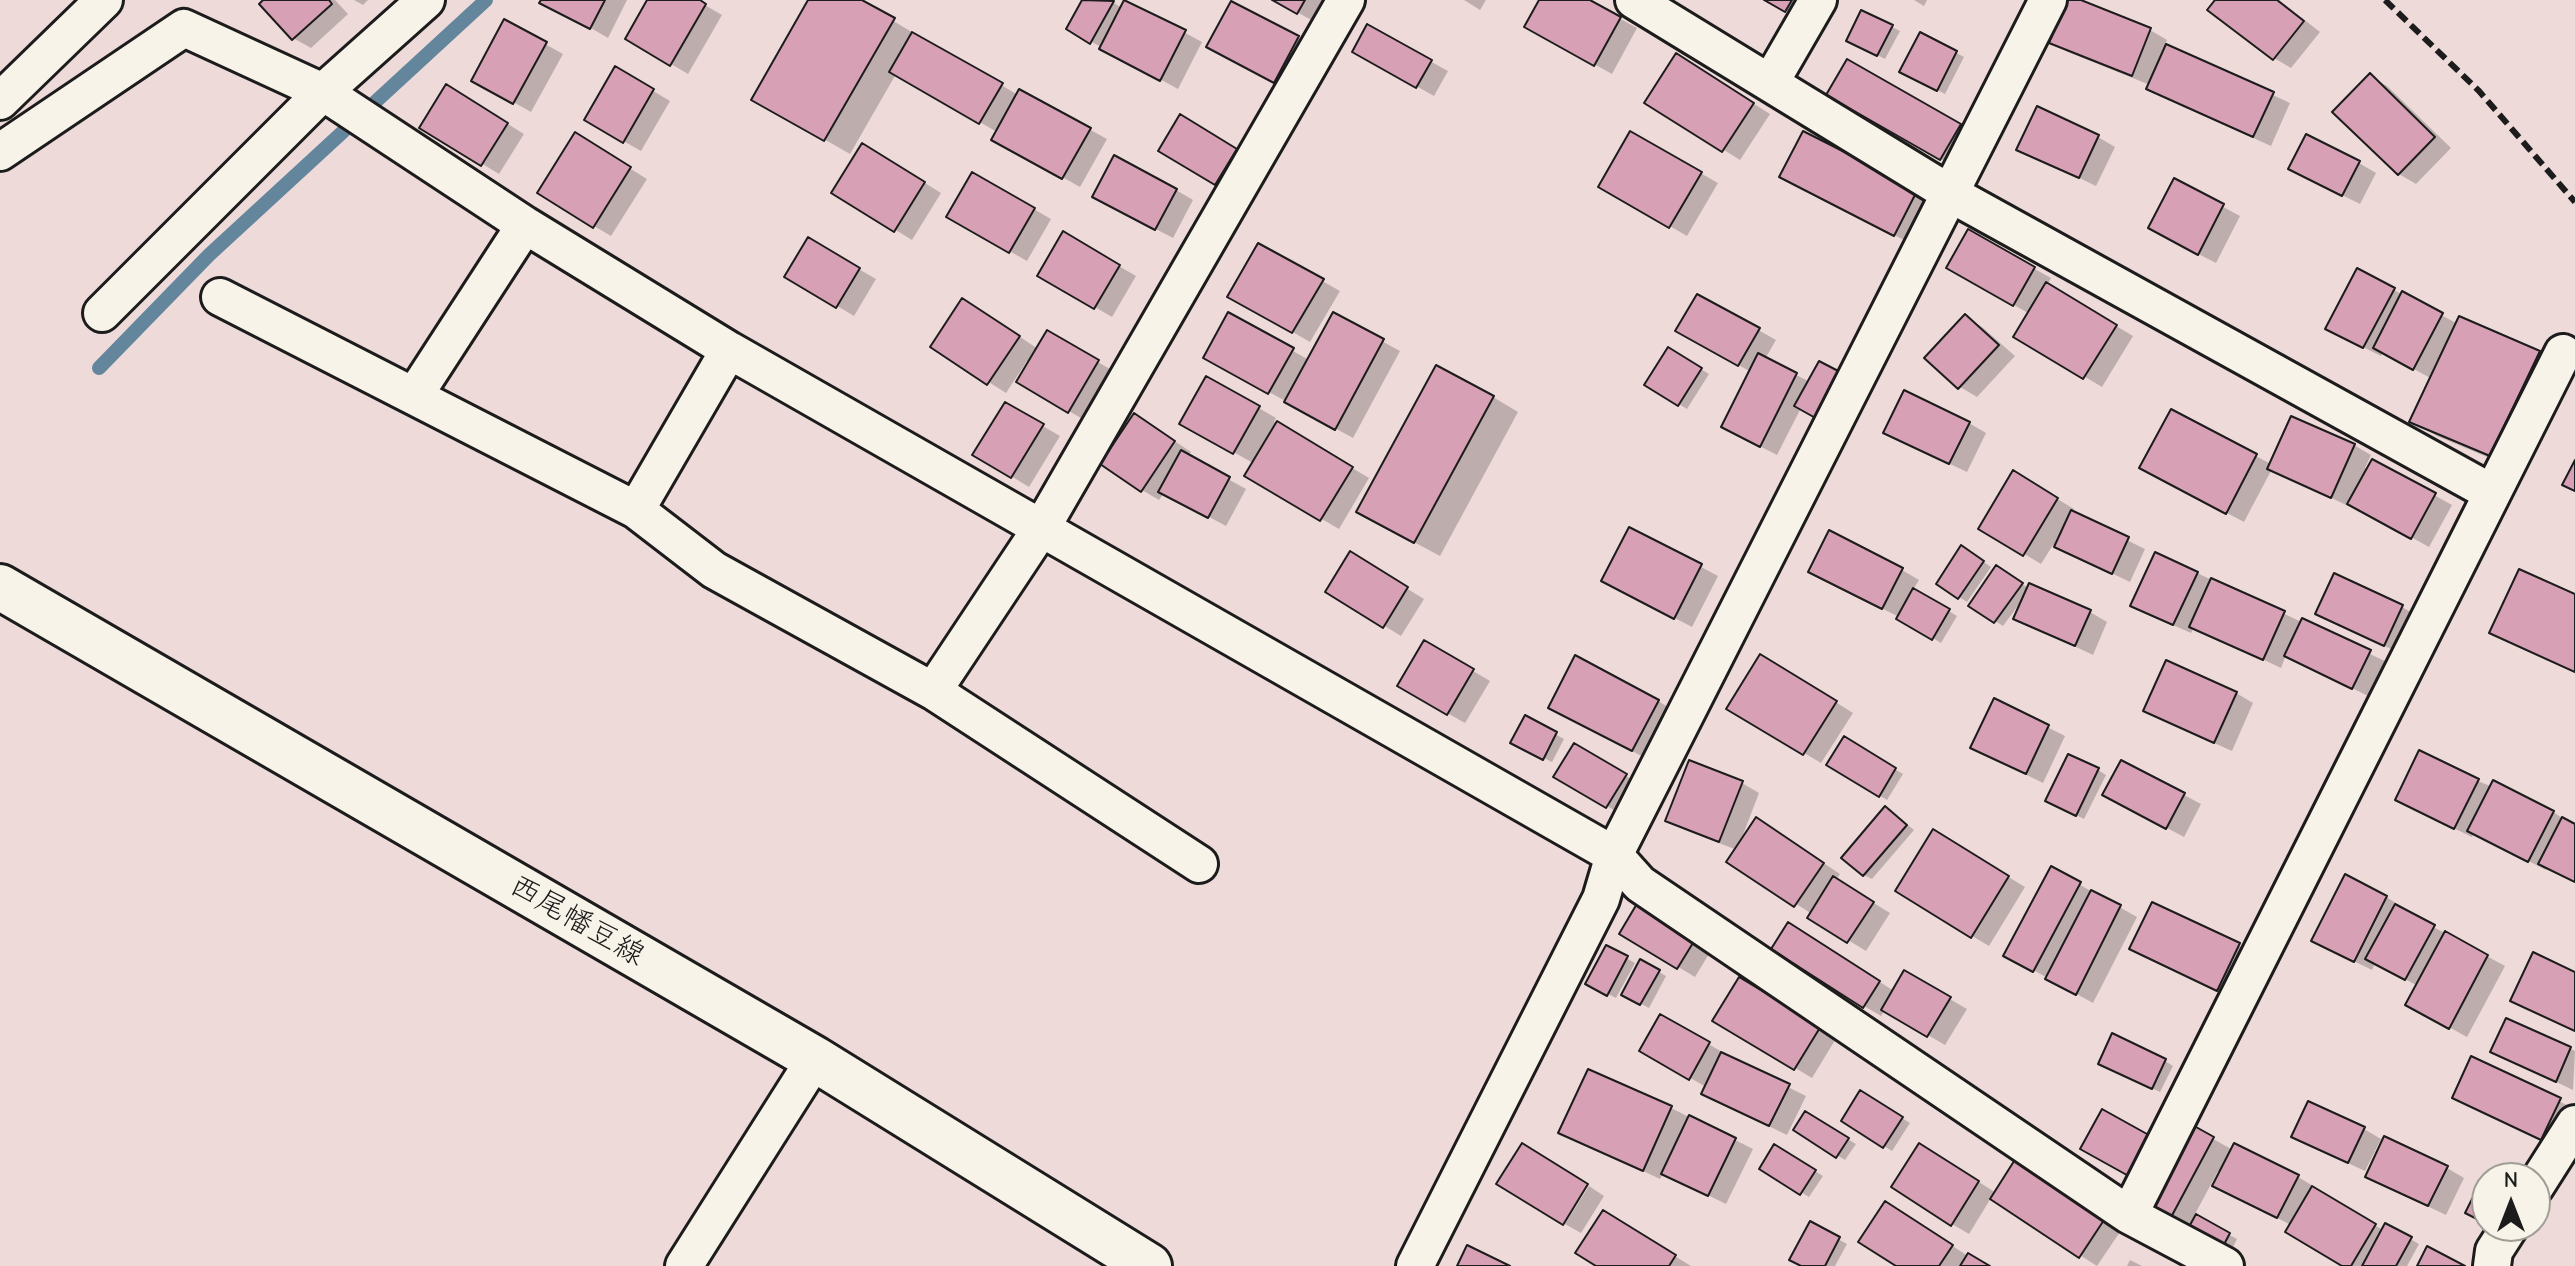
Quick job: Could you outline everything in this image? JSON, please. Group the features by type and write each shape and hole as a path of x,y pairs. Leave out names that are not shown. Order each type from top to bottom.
{"main road":[{"name":"西尾幡豆線","path":"0,587 815,1059 1149,1266"}],"street":[{"path":"0,101 104,0"},
{"path":"102,313 335,99 426,0"},
{"path":"933,691 1042,527 1346,0"},
{"path":"1634,0 1951,194 2492,493"},
{"path":"1770,83 1818,0"},
{"path":"1415,1266 1601,899 1614,855 2048,0"},
{"path":"0,152 184,28 335,99 525,225 729,350 1614,855 1640,884 2129,1215 2225,1266"},
{"path":"414,396 525,225"},
{"path":"220,297 636,510 714,570 933,691 1199,864"},
{"path":"636,510 729,350"},
{"path":"2129,1215 2563,353"},
{"path":"684,1266 815,1059"},
{"path":"2551,1162 2575,1124"},
{"path":"2492,1266 2494,1251 2500,1242"}],"building":[{"path":"263,0 329,0 332,4 292,40 259,4"},
{"path":"541,0 605,0 590,29 539,3"},
{"path":"647,0 700,0 706,4 670,66 625,39"},
{"path":"808,0 862,0 895,18 824,141 751,100"},
{"path":"1082,0 1114,1 1090,44 1066,29"},
{"path":"1124,0 1186,30 1160,81 1099,49"},
{"path":"1272,0 1305,0 1297,14"},
{"path":"1539,0 1590,0 1621,17 1594,66 1524,27"},
{"path":"1764,0 1792,0 1785,12"},
{"path":"2066,0 2081,0 2151,28 2132,76 2049,43"},
{"path":"2215,0 2277,0 2304,21 2273,60 2207,10"},
{"path":"1231,1 1299,36 1274,83 1206,47"},
{"path":"1861,10 1893,25 1877,56 1846,41"},
{"path":"504,19 547,42 513,104 471,81"},
{"path":"1367,24 1432,60 1416,88 1352,52"},
{"path":"912,32 1003,83 979,124 889,72"},
{"path":"1920,32 1957,51 1937,91 1899,72"},
{"path":"2166,44 2274,92 2253,137 2146,89"},
{"path":"1676,53 1754,103 1722,152 1644,103"},
{"path":"1847,59 1961,124 1940,160 1826,95"},
{"path":"615,66 654,89 623,143 584,120"},
{"path":"2370,73 2435,137 2398,175 2332,112"},
{"path":"446,84 508,123 481,166 419,128"},
{"path":"1019,89 1091,128 1062,179 991,140"},
{"path":"2037,106 2099,135 2079,178 2016,150"},
{"path":"1180,114 1237,149 1215,185 1158,151"},
{"path":"1630,131 1702,172 1669,228 1598,187"},
{"path":"1803,131 1918,189 1894,236 1779,177"},
{"path":"575,132 631,167 593,228 537,193"},
{"path":"2306,134 2360,161 2342,196 2288,169"},
{"path":"862,143 925,182 894,232 831,193"},
{"path":"1114,155 1177,189 1155,230 1092,197"},
{"path":"972,172 1035,208 1009,253 946,217"},
{"path":"2174,178 2224,204 2198,255 2148,228"},
{"path":"1968,229 2035,267 2013,306 1946,268"},
{"path":"1063,231 1120,265 1094,309 1037,276"},
{"path":"808,237 860,268 836,308 784,277"},
{"path":"1258,243 1324,279 1292,333 1227,297"},
{"path":"2357,268 2395,288 2363,348 2325,329"},
{"path":"2046,282 2117,325 2083,379 2013,337"},
{"path":"2402,291 2443,313 2413,370 2373,348"},
{"path":"1697,294 1760,328 1738,366 1675,331"},
{"path":"962,298 1020,336 987,385 930,347"},
{"path":"1228,312 1294,348 1268,394 1203,358"},
{"path":"1333,312 1384,339 1335,430 1284,402"},
{"path":"1965,314 1999,345 1958,389 1924,358"},
{"path":"2459,316 2540,351 2490,456 2409,422"},
{"path":"1047,330 1099,360 1068,413 1016,382"},
{"path":"1668,347 1702,368 1678,406 1644,385"},
{"path":"1758,353 1797,373 1760,447 1721,427"},
{"path":"1819,361 1844,374 1819,420 1794,406"},
{"path":"1436,365 1494,396 1414,543 1356,512"},
{"path":"1206,376 1260,406 1233,454 1179,424"},
{"path":"1904,390 1970,422 1949,464 1883,433"},
{"path":"1005,402 1044,424 1011,478 972,455"},
{"path":"2171,409 2257,454 2226,514 2139,468"},
{"path":"1134,413 1175,441 1141,492 1100,464"},
{"path":"2291,416 2355,444 2331,498 2267,469"},
{"path":"1277,421 1353,467 1320,521 1244,476"},
{"path":"1181,450 1230,477 1208,518 1158,492"},
{"path":"2372,459 2436,493 2411,539 2347,504"},
{"path":"2575,460 2575,491 2562,485"},
{"path":"2013,470 2058,498 2023,556 1978,529"},
{"path":"2071,510 2129,537 2112,574 2054,547"},
{"path":"1629,527 1702,564 1674,619 1601,581"},
{"path":"1829,530 1903,568 1882,609 1808,572"},
{"path":"1961,545 1984,561 1958,599 1936,584"},
{"path":"1350,551 1408,587 1383,628 1325,592"},
{"path":"2155,552 2198,572 2173,625 2130,606"},
{"path":"1996,565 2023,583 1994,623 1968,606"},
{"path":"2519,569 2575,594 2575,672 2489,633"},
{"path":"2334,573 2403,605 2384,646 2315,614"},
{"path":"2211,578 2285,611 2263,660 2189,627"},
{"path":"2029,583 2091,610 2075,646 2013,619"},
{"path":"1913,588 1950,609 1932,640 1896,619"},
{"path":"2302,618 2371,650 2352,689 2284,656"},
{"path":"1424,640 1474,669 1447,715 1397,686"},
{"path":"1760,654 1837,701 1803,755 1726,709"},
{"path":"1575,655 1659,700 1632,751 1548,708"},
{"path":"2166,660 2237,692 2214,743 2143,711"},
{"path":"1994,698 2049,725 2026,774 1970,748"},
{"path":"1525,715 1557,732 1543,760 1510,743"},
{"path":"1844,736 1896,768 1879,797 1826,765"},
{"path":"1574,743 1627,774 1606,808 1553,777"},
{"path":"2419,750 2479,779 2454,829 2395,800"},
{"path":"2068,754 2099,768 2076,816 2045,801"},
{"path":"1689,760 1743,781 1719,842 1665,821"},
{"path":"2121,760 2185,793 2166,829 2102,795"},
{"path":"2493,780 2554,811 2528,862 2467,831"},
{"path":"1885,806 1907,825 1863,876 1841,858"},
{"path":"1756,817 1824,863 1794,907 1726,862"},
{"path":"2562,817 2575,824 2575,882 2538,864"},
{"path":"1933,829 2009,876 1971,938 1895,891"},
{"path":"2051,866 2081,882 2033,972 2003,956"},
{"path":"2345,874 2387,896 2354,962 2311,941"},
{"path":"1833,876 1874,902 1847,943 1807,918"},
{"path":"2091,890 2121,905 2076,995 2045,979"},
{"path":"1638,902 1696,938 1677,969 1619,934"},
{"path":"2152,902 2240,943 2217,991 2129,949"},
{"path":"2395,904 2435,925 2405,980 2365,959"},
{"path":"1788,922 1880,981 1863,1008 1771,949"},
{"path":"2445,931 2488,955 2449,1029 2405,1005"},
{"path":"1606,945 1628,956 1607,996 1585,984"},
{"path":"2533,952 2575,972 2575,1031 2510,1001"},
{"path":"1640,959 1660,970 1640,1005 1621,995"},
{"path":"1904,970 1951,997 1927,1037 1881,1010"},
{"path":"1739,977 1821,1026 1794,1070 1712,1021"},
{"path":"1660,1014 1710,1042 1689,1080 1639,1051"},
{"path":"2506,1018 2571,1047 2556,1082 2490,1052"},
{"path":"2112,1033 2166,1059 2152,1089 2098,1064"},
{"path":"1721,1052 1790,1084 1769,1126 1701,1094"},
{"path":"2471,1056 2561,1098 2541,1140 2452,1098"},
{"path":"1588,1069 1672,1106 1643,1171 1558,1133"},
{"path":"1860,1090 1903,1117 1883,1148 1841,1121"},
{"path":"2308,1101 2365,1127 2348,1163 2291,1137"},
{"path":"2102,1109 2156,1139 2134,1179 2080,1149"},
{"path":"1805,1111 1849,1138 1836,1158 1793,1130"},
{"path":"1689,1115 1736,1138 1708,1196 1661,1174"},
{"path":"2187,1122 2214,1137 2169,1221 2141,1206"},
{"path":"2384,1136 2448,1166 2428,1206 2365,1177"},
{"path":"1522,1143 1588,1184 1563,1225 1496,1184"},
{"path":"1919,1143 1979,1181 1951,1226 1891,1187"},
{"path":"2234,1143 2299,1175 2277,1218 2212,1186"},
{"path":"1774,1144 1816,1170 1800,1195 1759,1169"},
{"path":"2016,1158 2106,1217 2079,1258 1990,1199"},
{"path":"2312,1186 2376,1224 2351,1266 2342,1266 2285,1232"},
{"path":"1885,1201 1953,1245 1939,1266 1896,1266 1858,1242"},
{"path":"2471,1201 2471,1216 2465,1213"},
{"path":"1603,1210 1676,1255 1669,1266 1596,1266 1575,1253"},
{"path":"2196,1214 2230,1233 2219,1254 2184,1236"},
{"path":"1810,1221 1840,1237 1825,1266 1801,1266 1789,1260"},
{"path":"2385,1223 2412,1237 2396,1266 2362,1266"},
{"path":"1467,1245 1510,1266 1457,1266"},
{"path":"2427,1246 2465,1266 2417,1266"},
{"path":"1968,1253 1990,1266 1960,1266"}],"waterway":[{"path":"99,368 209,255 486,0"}],"railway":[{"path":"2385,0 2479,91 2575,202"}]}
